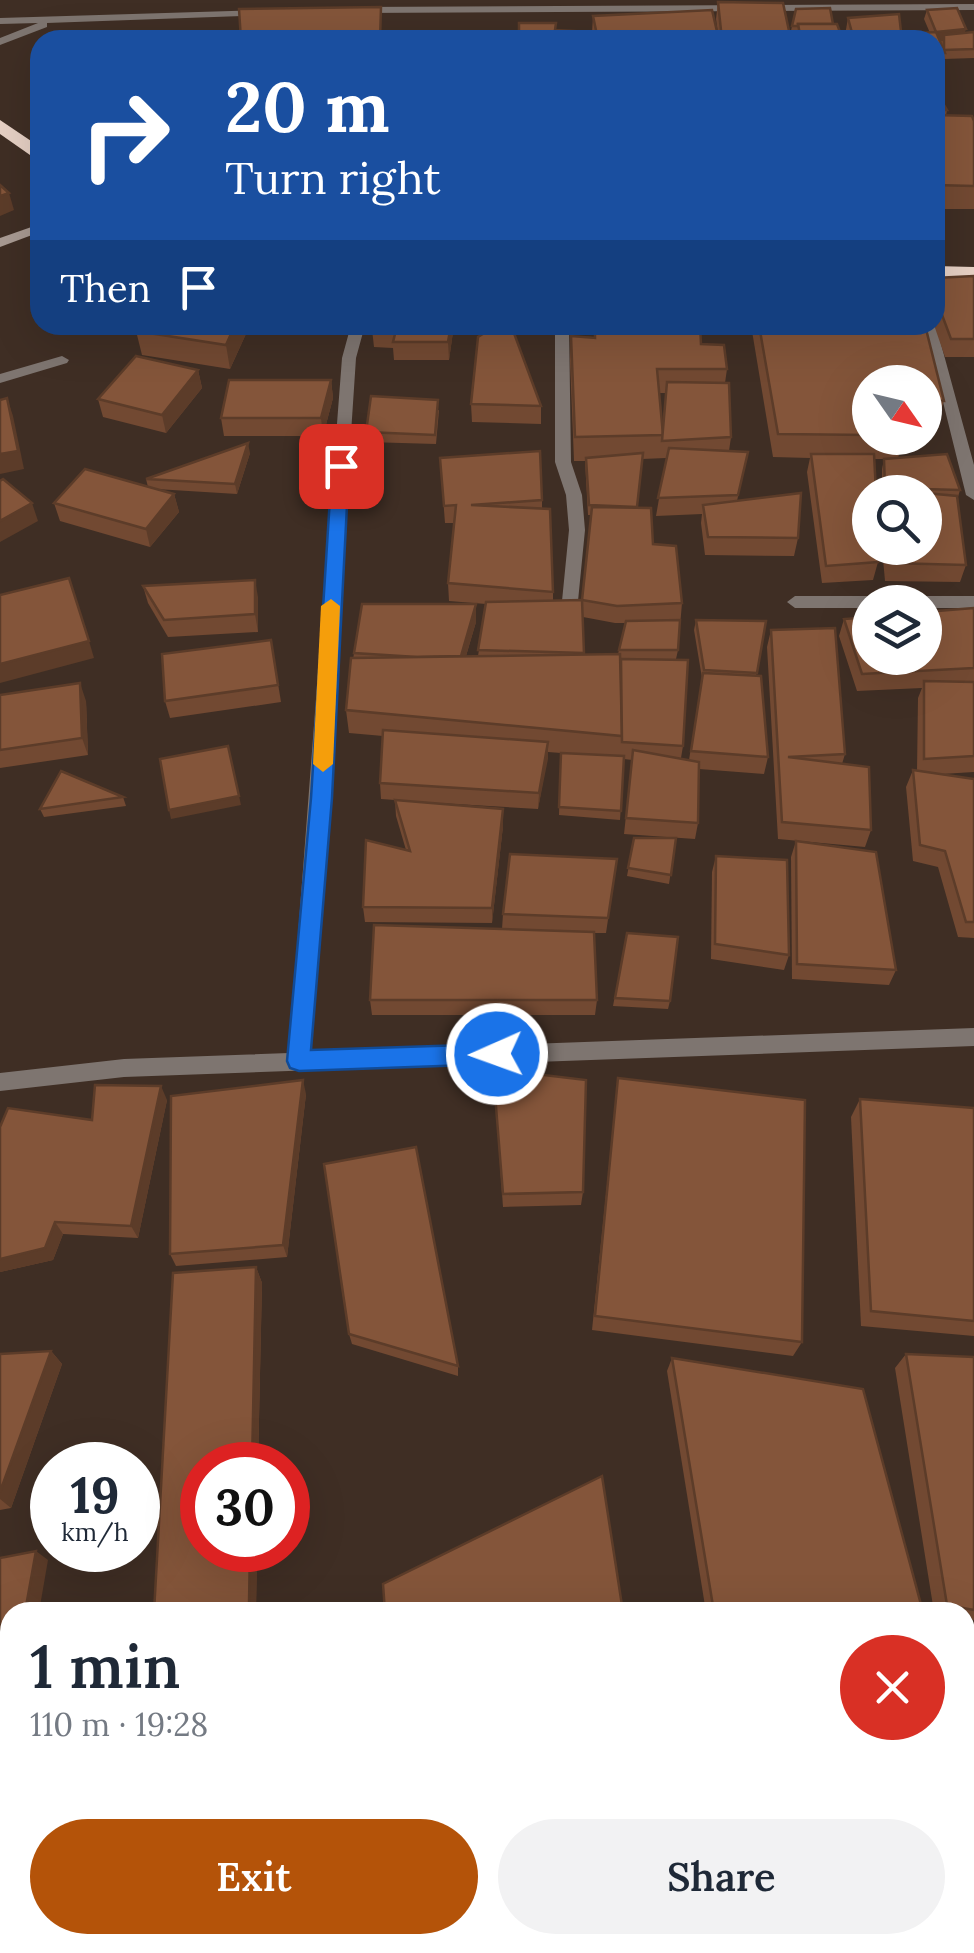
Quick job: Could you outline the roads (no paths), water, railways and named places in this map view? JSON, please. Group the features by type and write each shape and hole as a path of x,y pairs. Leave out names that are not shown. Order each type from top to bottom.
{"highway":[{"path":"0,125 30,148"},
{"path":"945,272 974,273"}],"street":[{"path":"336,10 974,7"},
{"path":"0,20 279,12"},
{"path":"31,30 54,21"},
{"path":"0,42 30,30"},
{"path":"0,243 30,232"},
{"path":"299,1061 321,798 348,378 356,335"},
{"path":"562,335 563,462 572,481 578,559 570,600"},
{"path":"934,335 974,495"},
{"path":"0,379 62,360"},
{"path":"796,602 974,602"},
{"path":"0,1082 124,1068 974,1037"}]}
